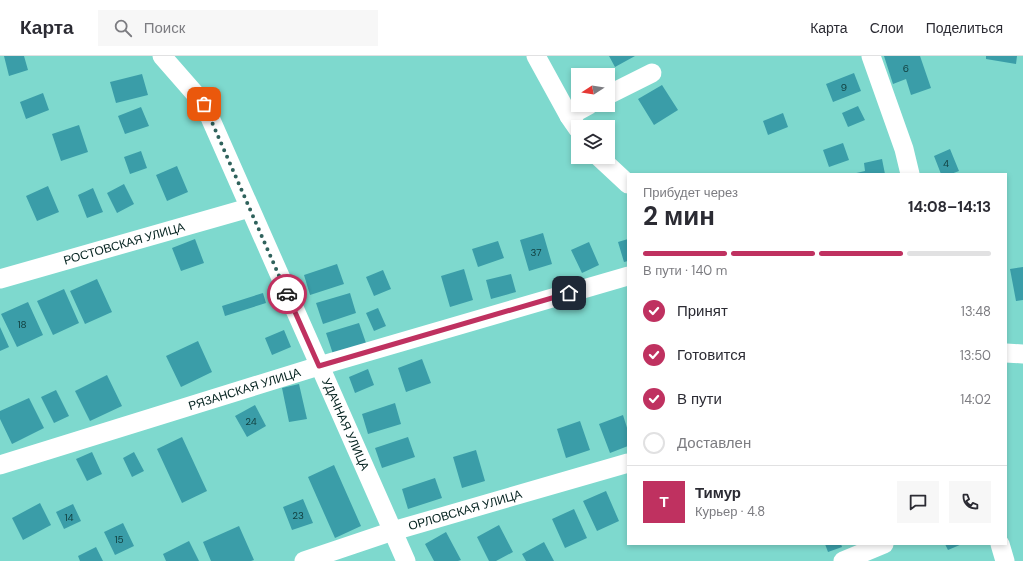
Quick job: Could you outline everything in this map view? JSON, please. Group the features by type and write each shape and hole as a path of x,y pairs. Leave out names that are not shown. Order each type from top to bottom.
{"street":[{"name":"УДАЧНАЯ УЛИЦА","path":"162,56 204,104 406,561"},
{"path":"536,56 572,120"},
{"path":"871,56 904,149 910,173"},
{"path":"615,92 652,73"},
{"path":"575,120 583,112"},
{"path":"607,164 627,183"},
{"name":"РОСТОВСКАЯ УЛИЦА","path":"0,279 249,208"},
{"name":"РЯЗАНСКАЯ УЛИЦА","path":"0,465 319,366 627,276"},
{"path":"1007,353 1023,354"},
{"name":"ОРЛОВСКАЯ УЛИЦА","path":"304,561 393,531 627,463"},
{"path":"843,561 882,545"},
{"path":"1000,545 1005,561"}],"building":[{"path":"4,56 24,56 28,70 9,76"},
{"path":"609,56 635,56 615,67"},
{"path":"884,56 920,56 931,88 911,95 906,79 893,84"},
{"path":"986,56 1017,56 1016,64 986,59"},
{"path":"854,73 861,91 833,102 826,84"},
{"path":"142,74 148,95 116,103 110,82"},
{"path":"662,85 678,110 654,125 638,99"},
{"path":"43,93 49,110 26,119 20,102"},
{"path":"858,106 865,120 848,127 842,113"},
{"path":"141,107 149,126 125,134 118,116"},
{"path":"783,113 788,127 768,135 763,121"},
{"path":"79,125 88,152 61,161 52,134"},
{"path":"843,143 849,160 829,167 823,150"},
{"path":"950,149 959,171 954,173 941,173 934,156"},
{"path":"141,151 147,168 130,174 124,157"},
{"path":"882,159 885,173 856,173 865,171 864,163"},
{"path":"177,166 188,192 167,201 156,175"},
{"path":"124,184 134,204 117,213 107,193"},
{"path":"48,186 59,212 37,221 26,196"},
{"path":"93,188 103,212 87,218 78,195"},
{"path":"543,233 552,264 529,271 520,240"},
{"path":"195,239 204,263 181,271 172,248"},
{"path":"627,239 627,261 624,262 618,242"},
{"path":"498,241 504,258 478,267 472,249"},
{"path":"589,242 599,265 582,273 571,250"},
{"path":"337,264 344,284 310,295 304,275"},
{"path":"1023,267 1023,300 1016,301 1010,269"},
{"path":"464,269 473,300 450,307 441,276"},
{"path":"383,270 391,289 374,296 366,277"},
{"path":"511,274 516,292 491,299 486,280"},
{"path":"97,279 112,312 85,324 70,291"},
{"path":"64,289 79,323 53,335 37,301"},
{"path":"263,293 266,303 225,316 222,306"},
{"path":"350,293 356,313 323,324 316,303"},
{"path":"28,302 43,335 17,347 1,314"},
{"path":"378,308 386,326 374,331 366,313"},
{"path":"359,323 366,343 333,354 326,333"},
{"path":"0,327 9,347 0,351"},
{"path":"284,330 291,347 272,355 265,338"},
{"path":"198,341 212,372 181,387 166,356"},
{"path":"422,359 431,383 406,392 398,368"},
{"path":"368,369 374,385 355,393 349,377"},
{"path":"107,375 122,406 90,421 75,391"},
{"path":"299,384 307,419 289,422 282,388"},
{"path":"56,390 69,416 54,423 41,397"},
{"path":"29,398 44,428 12,444 0,419 0,411"},
{"path":"395,403 401,424 368,434 362,414"},
{"path":"255,405 266,426 247,437 235,416"},
{"path":"623,415 627,428 627,446 610,453 599,424"},
{"path":"580,421 590,450 566,458 557,429"},
{"path":"182,437 207,491 182,503 157,449"},
{"path":"408,437 415,457 382,468 375,448"},
{"path":"476,450 485,481 462,488 453,457"},
{"path":"92,452 102,474 87,481 76,459"},
{"path":"134,452 144,471 132,477 123,458"},
{"path":"334,465 361,526 335,538 308,477"},
{"path":"435,478 442,498 408,509 402,489"},
{"path":"606,491 619,521 597,531 583,501"},
{"path":"303,499 313,523 292,530 283,507"},
{"path":"40,503 51,525 23,540 12,518"},
{"path":"73,504 81,521 64,529 56,512"},
{"path":"574,509 587,538 565,548 552,519"},
{"path":"123,523 134,546 115,555 104,532"},
{"path":"499,525 513,552 496,561 489,561 477,537"},
{"path":"239,526 254,560 211,561 203,542"},
{"path":"446,532 461,560 434,561 425,544"},
{"path":"189,541 199,561 166,561 163,554"},
{"path":"544,542 554,561 526,561 522,554"},
{"path":"825,545 841,545 842,547 828,552"},
{"path":"946,545 960,545 948,550"},
{"path":"96,547 103,561 80,561 78,556"}],"way so far":[{"path":"204,104 287,294"}],"route":[{"path":"287,294 319,366 569,293"}]}
